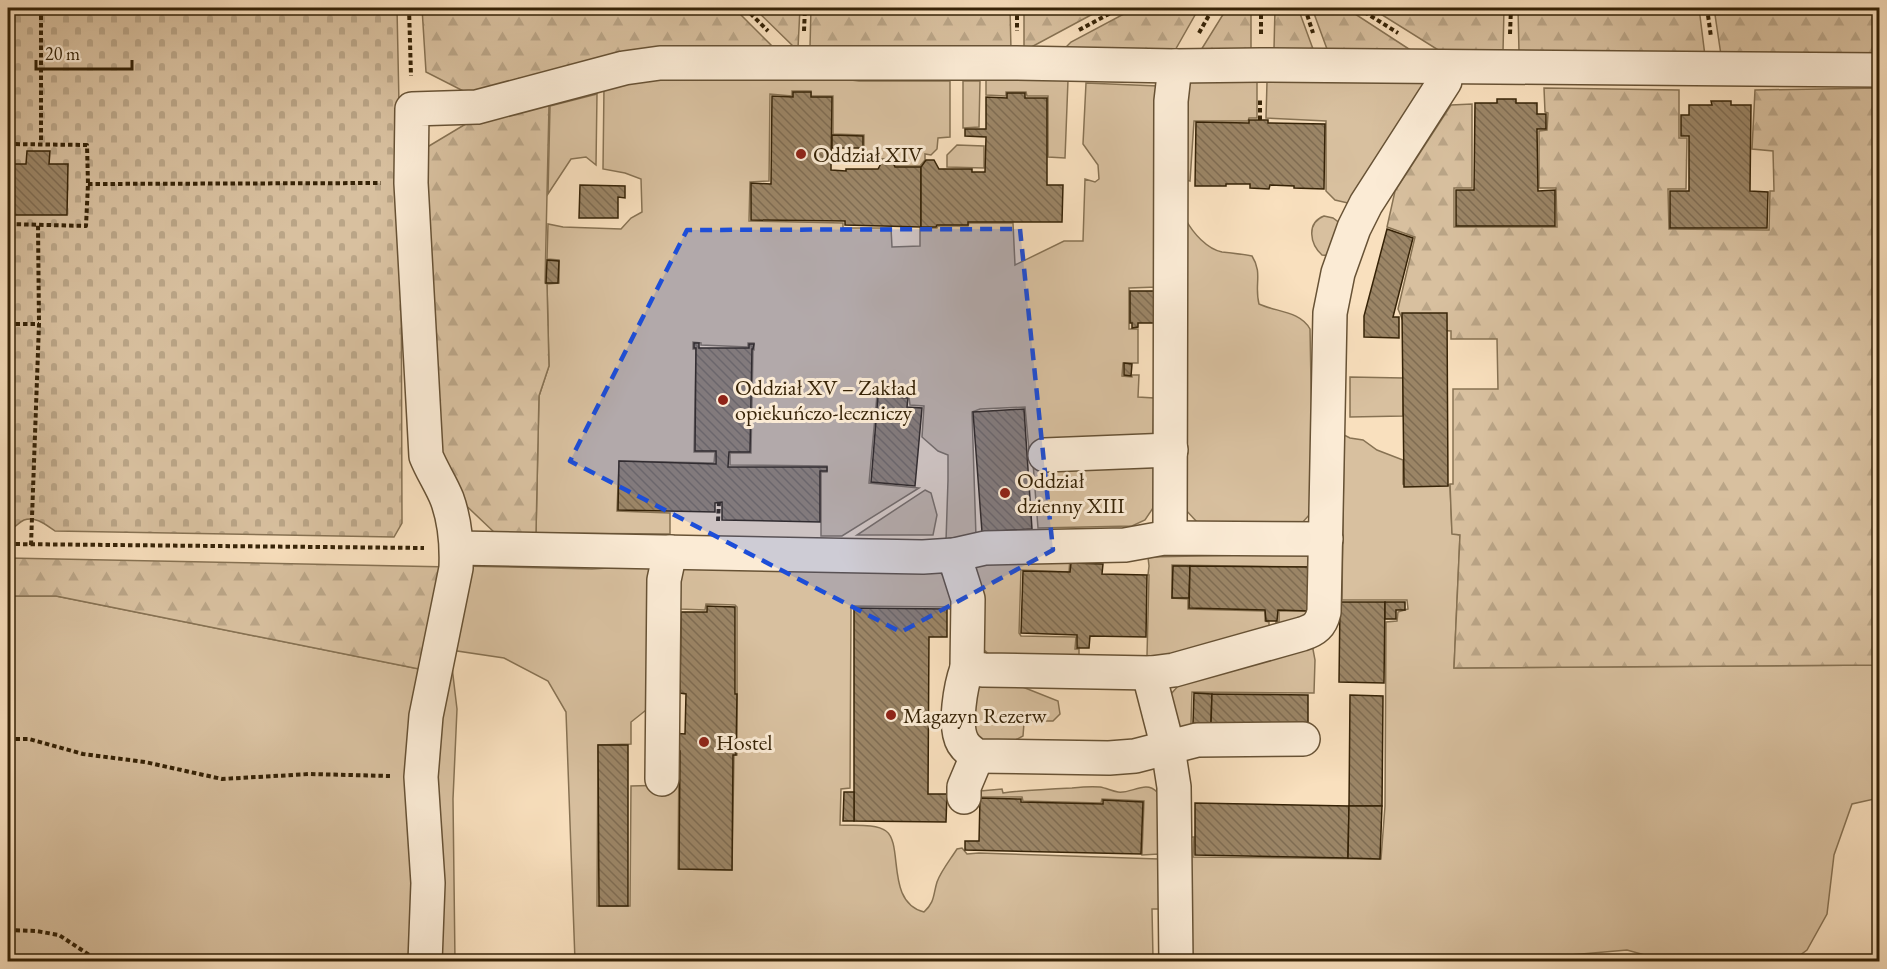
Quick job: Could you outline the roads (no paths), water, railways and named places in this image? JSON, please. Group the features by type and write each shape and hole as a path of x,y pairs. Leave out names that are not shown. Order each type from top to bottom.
{"lane":[{"path":"425,962 428,883 421,777 426,716 456,568 457,548 454,520 446,496 426,456 411,183 412,110 477,107 624,68 660,63 1017,63 1880,70"},
{"path":"1170,537 1171,101 1175,66"},
{"path":"967,668 1150,673 1174,670 1315,629 1322,620 1324,612 1330,313 1338,273 1362,212 1445,81 1446,67"},
{"path":"1045,455 1171,450"},
{"path":"457,548 923,557 954,555 985,548 1125,546 1170,537 1326,539"},
{"path":"662,779 664,580 670,552"},
{"path":"954,555 968,599 967,668 960,692 959,731 963,744 977,756 1109,758 1135,756 1197,740 1303,739"},
{"path":"1150,673 1168,748 1174,787 1176,962"},
{"path":"964,797 966,781 977,756"}],"place":[{"name":"Oddział XIV","path":"801,154"},
{"name":"Oddział XV – Zakład opiekuńczo-leczniczy","path":"723,400"},
{"name":"Oddział dzienny XIII","path":"1005,493"},
{"name":"Magazyn Rezerw","path":"891,715"},
{"name":"Hostel","path":"704,742"}]}
